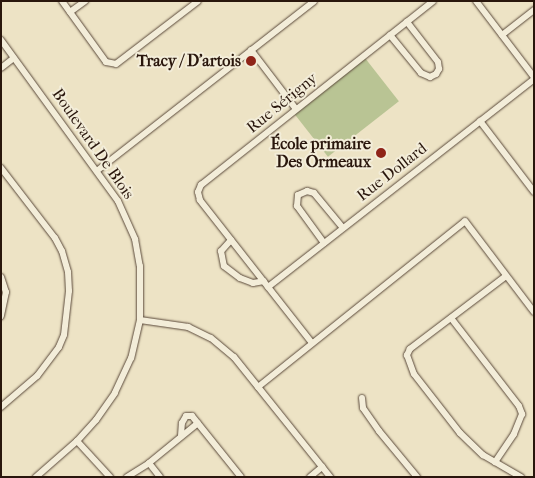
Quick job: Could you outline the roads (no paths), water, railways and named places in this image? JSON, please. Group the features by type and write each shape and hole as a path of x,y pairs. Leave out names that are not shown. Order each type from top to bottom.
{"street":[{"path":"62,1 106,62 116,64 198,1"},
{"path":"70,12 85,1"},
{"path":"98,170 314,1"},
{"name":"Rue Sérigny","path":"312,343 200,200 198,192 201,186 433,1"},
{"path":"476,1 534,78"},
{"path":"502,35 534,10"},
{"path":"390,34 421,73 430,77 436,74 439,69 438,62 407,22"},
{"name":"Boulevard De Blois","path":"1,40 98,170 125,214 136,239 140,266 140,320 132,358 115,393 77,441 36,477"},
{"path":"251,50 296,109"},
{"path":"1,68 14,58"},
{"name":"Rue Dollard","path":"266,284 324,243 534,78"},
{"path":"480,121 534,192"},
{"path":"1,168 55,238 62,251 68,272 69,291 64,335 60,347 37,376 1,407"},
{"path":"324,243 297,206 298,195 314,192 343,228"},
{"path":"258,387 465,222 534,312"},
{"path":"231,240 221,251 224,266 240,278 253,283 266,284"},
{"path":"506,276 410,349 407,355 409,366 460,433 483,455 521,477"},
{"path":"1,277 6,292 1,316"},
{"path":"451,318 519,406 522,414 514,434 495,462"},
{"path":"140,320 188,327 211,338 234,357 330,477"},
{"path":"362,398 363,408 417,477"},
{"path":"181,436 182,423 186,416 192,416 241,477"},
{"path":"127,477 198,423"},
{"path":"77,441 110,477"},
{"path":"149,462 160,477"},
{"path":"310,477 322,467"}],"place":[{"name":"Tracy / D'artois","path":"251,61"},
{"name":"École primaire Des Ormeaux","path":"381,153"}]}
